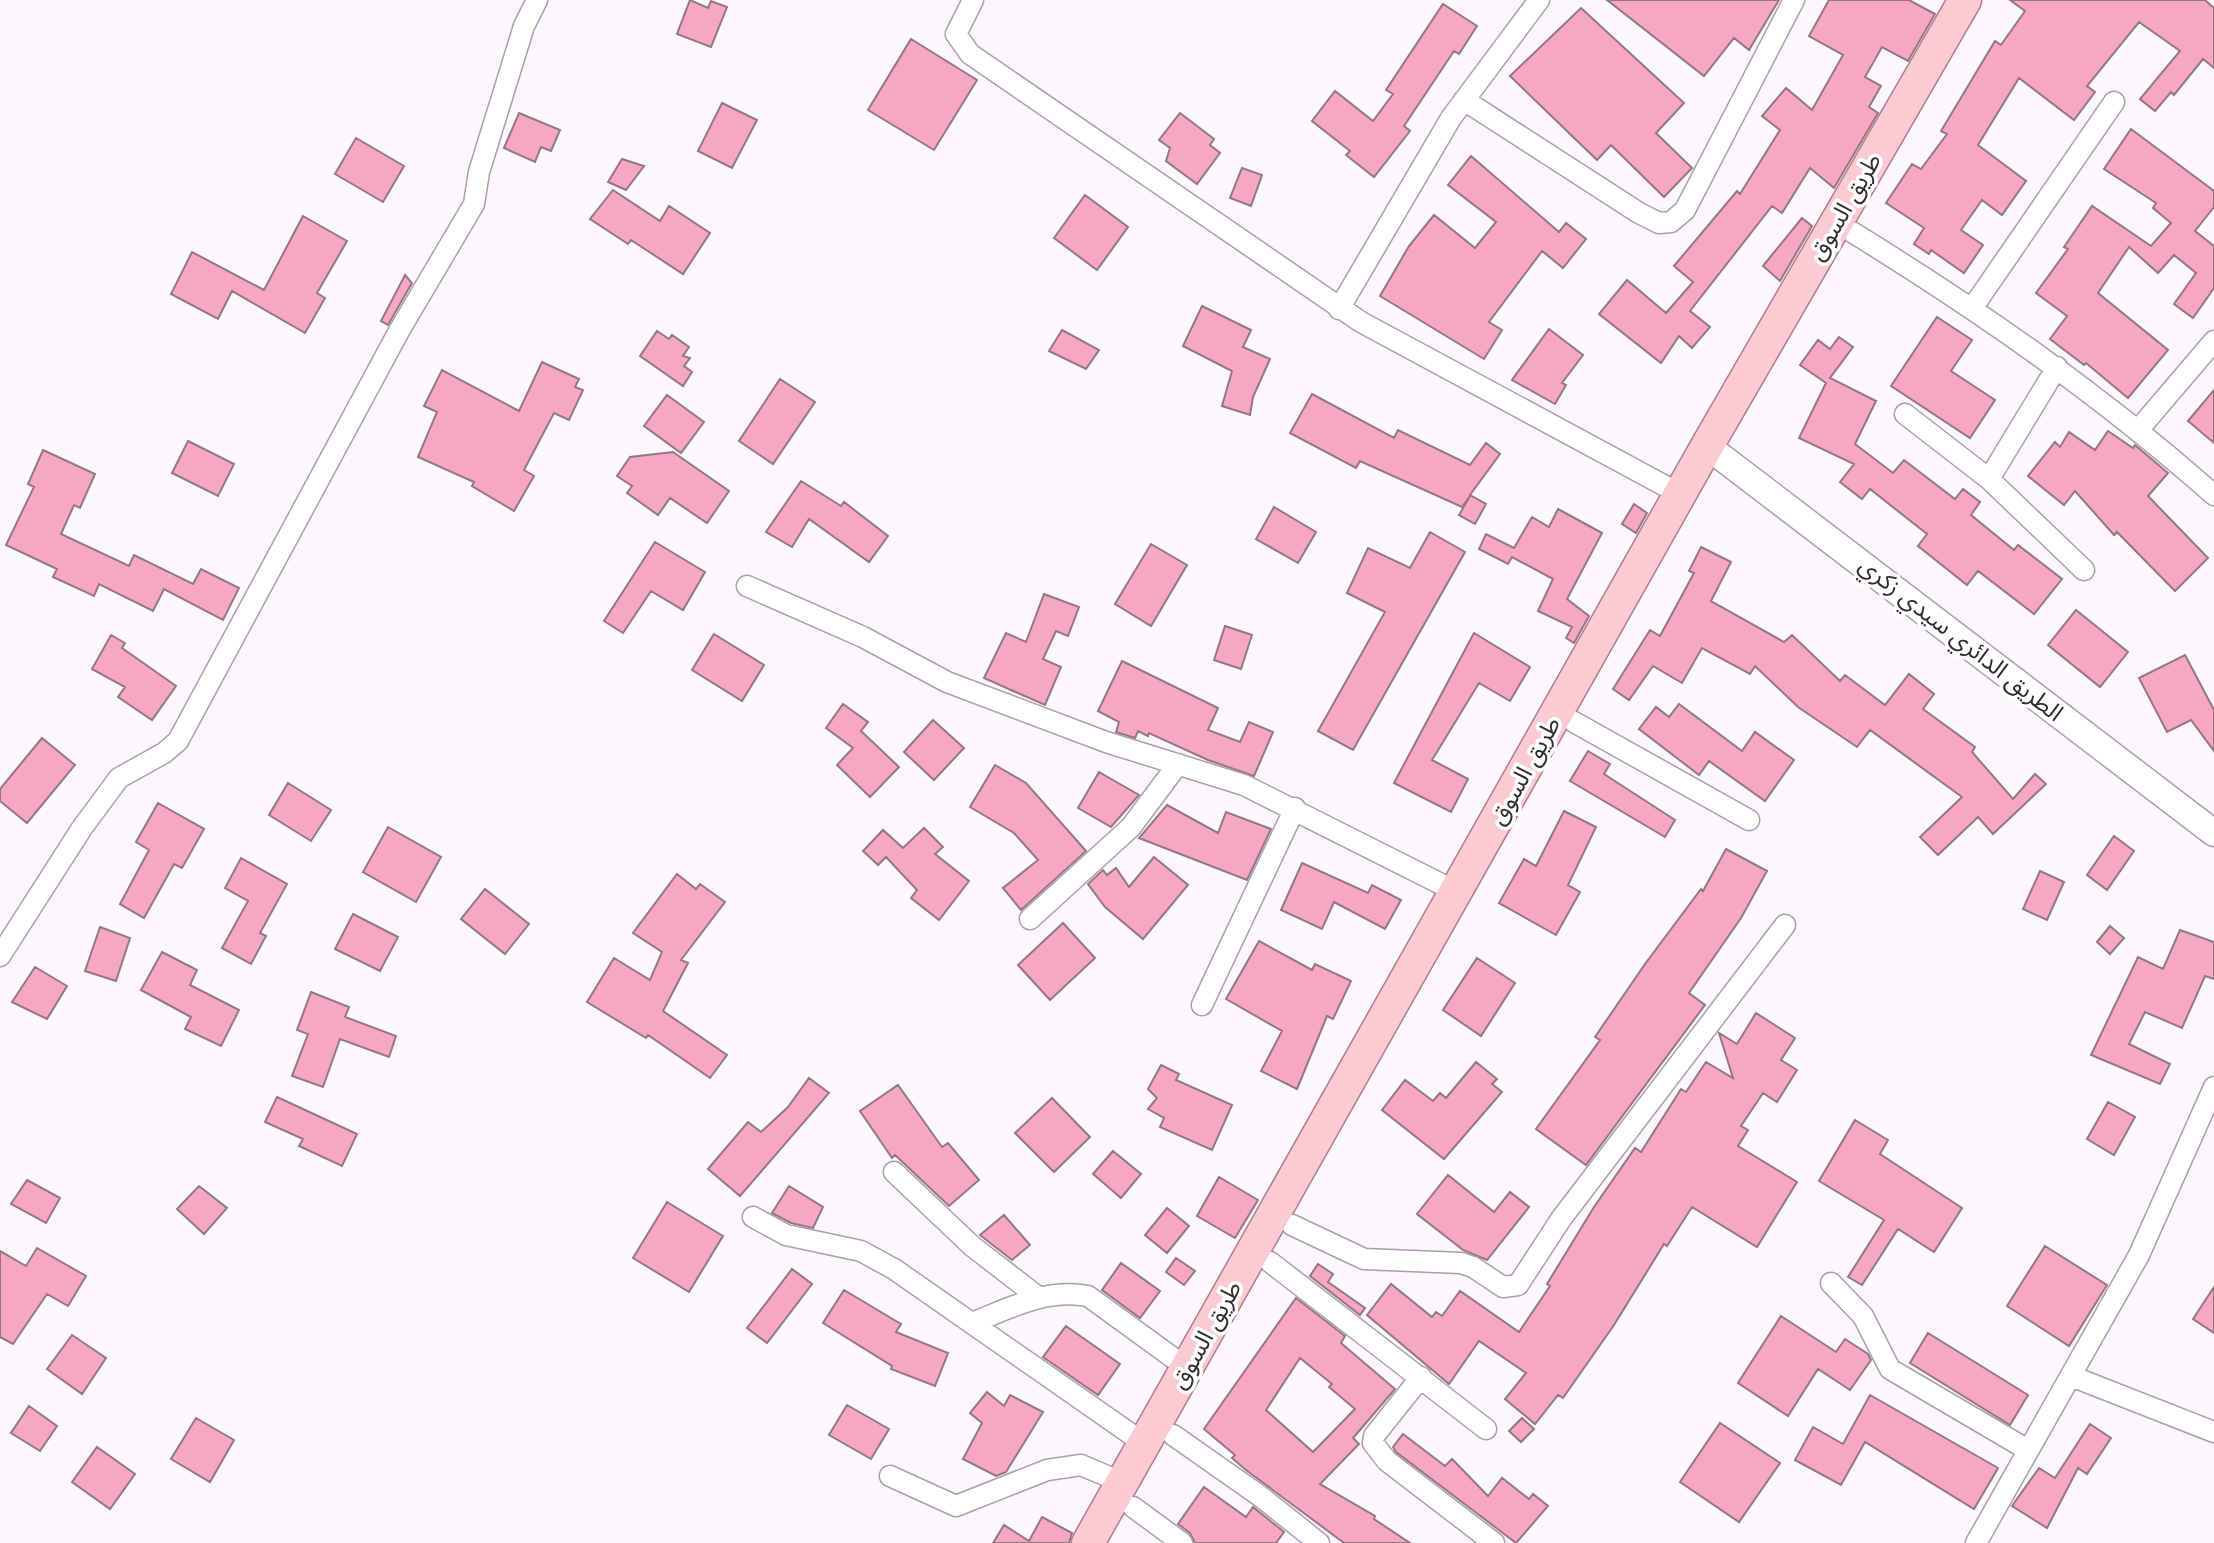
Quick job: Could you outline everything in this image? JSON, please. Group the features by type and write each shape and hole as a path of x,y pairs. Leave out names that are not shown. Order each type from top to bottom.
{"main road":[{"name":"طريق السوق","path":"1159,1440 1187,1368 1680,494 1715,451 1852,232 1963,3"},
{"name":"طريق السوق","path":"1088,1543 1127,1494 1292,1225 1574,722 1715,451 1963,3"},
{"name":"طريق السوق","path":"1112,1543 1127,1494"}],"street":[{"path":"0,956 82,828 119,778 178,741 399,331 474,204 479,172 524,26 537,0"},
{"path":"973,0 956,34 970,54 1339,309 1680,494"},
{"path":"1339,309 1464,100 1539,0"},
{"path":"1464,100 1639,213 1659,223 1671,222 1685,210 1794,0"},
{"path":"1973,307 2114,102"},
{"path":"1852,232 1973,307 2057,367 2139,429 2214,495"},
{"path":"2139,429 2214,341"},
{"path":"1989,479 2057,367"},
{"path":"1905,414 1989,479 2084,570"},
{"name":"الطريق الدائري سيدي زكري","path":"1715,451 2214,833"},
{"path":"747,586 863,637 947,682 1106,742 1244,785 1457,892"},
{"path":"1574,722 1749,820"},
{"path":"1030,919 1131,827 1178,764"},
{"path":"1202,1005 1295,808"},
{"path":"1292,1225 1364,1259 1461,1263 1473,1267 1503,1287 1518,1285 1561,1219 1785,925"},
{"path":"1976,1543 2139,1255 2214,1087"},
{"path":"894,1172 972,1246 1038,1297"},
{"path":"753,1217 786,1235 861,1251 935,1295 972,1323 1159,1440 1260,1496 1319,1543"},
{"path":"1270,1262 1486,1429"},
{"path":"1831,1283 1863,1316 1890,1369 2028,1450"},
{"path":"972,1323 1038,1297 1070,1293 1088,1296 1187,1368"},
{"path":"2071,1376 2214,1432"},
{"path":"1421,1377 1374,1436 1373,1443 1387,1461 1494,1543"},
{"path":"890,1476 956,1506 1047,1470 1081,1465 1127,1494 1182,1543"}],"building":[{"path":"690,0 708,8 711,1 727,7 711,47 677,34"},
{"path":"1607,0 1779,0 1749,50 1734,38 1704,76"},
{"path":"1829,0 1909,0 1935,14 1908,61 1882,47 1865,77 1881,86 1869,107 1878,113 1834,188 1810,168 1782,213 1772,206 1690,311 1710,327 1692,348 1679,336 1661,363 1599,314 1627,280 1666,313 1693,282 1674,266 1737,191 1740,194 1780,130 1762,116 1786,88 1812,110 1843,55 1809,36"},
{"path":"2010,0 2205,0 2214,8 2214,68 2203,59 2174,95 2171,92 2155,111 2140,99 2180,51 2139,22 2087,86 2095,92 2074,120 2019,78 1978,145 2026,181 2002,215 1982,200 1961,230 1983,245 1964,273 1931,250 1929,254 1914,244 1924,228 1886,203 1912,164 1921,169 1947,134 1941,131 1995,41 2001,45 2025,11"},
{"path":"1443,4 1477,26 1459,54 1454,51 1404,126 1410,131 1374,177 1346,155 1350,151 1312,121 1335,91 1373,121 1393,94 1386,90"},
{"path":"1581,8 1684,103 1656,133 1692,168 1664,197 1611,145 1597,160 1510,76"},
{"path":"911,39 977,80 934,150 868,110"},
{"path":"722,103 757,120 732,168 698,151"},
{"path":"519,113 560,130 551,151 541,147 535,162 504,148"},
{"path":"1180,113 1214,139 1210,145 1220,153 1197,184 1166,161 1170,148 1159,140"},
{"path":"2131,129 2214,191 2214,207 2195,231 2214,246 2214,288 2193,318 2174,304 2196,273 2174,255 2158,273 2129,247 2098,293 2168,350 2128,398 2086,363 2084,365 2050,339 2067,316 2036,293 2068,249 2064,247 2092,206 2151,246 2171,223 2153,208 2156,203 2104,169"},
{"path":"356,138 404,166 383,202 335,174"},
{"path":"1471,156 1559,232 1566,223 1586,239 1563,268 1542,251 1489,322 1502,330 1484,359 1380,296 1409,246 1434,215 1475,248 1496,222 1448,185"},
{"path":"622,159 644,166 626,190 608,182"},
{"path":"1242,168 1262,175 1251,206 1230,198"},
{"path":"613,190 660,221 669,206 710,233 683,274 631,240 628,244 590,219"},
{"path":"1085,195 1128,227 1097,270 1054,238"},
{"path":"303,216 347,241 317,293 325,298 305,333 232,291 218,319 171,294 192,252 264,290"},
{"path":"1802,218 1812,226 1780,281 1763,266"},
{"path":"405,275 412,283 388,325 381,321"},
{"path":"1202,306 1251,330 1243,347 1270,359 1253,397 1250,415 1222,406 1232,371 1183,346"},
{"path":"1937,317 1972,340 1951,371 1995,400 1970,438 1891,386"},
{"path":"1549,329 1583,355 1562,383 1566,385 1555,404 1512,380"},
{"path":"1062,330 1099,350 1086,369 1049,351"},
{"path":"657,331 669,339 672,335 689,347 683,356 690,358 684,366 692,372 683,386 640,356"},
{"path":"1839,337 1853,347 1830,378 1876,401 1855,444 1893,473 1904,460 1955,499 1963,489 1980,502 1971,515 2014,550 2018,545 2062,579 2034,614 1978,571 1967,585 1918,546 1927,534 1870,489 1862,499 1840,482 1854,464 1799,438 1826,383 1800,365 1818,340 1830,349"},
{"path":"542,362 579,379 575,387 583,390 569,420 554,413 524,470 534,476 514,511 472,486 474,482 418,457 437,412 424,406 442,370 519,411"},
{"path":"780,379 815,402 773,464 739,441"},
{"path":"2214,390 2214,443 2188,421"},
{"path":"1312,394 1394,438 1398,430 1470,465 1486,443 1500,454 1470,495 1486,504 1475,524 1459,515 1470,496 1462,507 1360,461 1356,468 1290,433"},
{"path":"667,395 704,422 681,453 644,426"},
{"path":"2108,431 2133,448 2135,445 2168,473 2148,496 2208,558 2175,591 2117,532 2114,535 2075,491 2064,505 2028,476 2055,442 2060,447 2069,432 2095,450"},
{"path":"188,441 234,464 218,496 172,473"},
{"path":"43,450 95,474 80,508 74,505 61,534 129,566 134,555 193,584 201,569 239,588 223,620 164,589 153,611 99,584 94,596 53,577 57,569 6,545 34,487 28,484"},
{"path":"673,452 729,491 707,523 670,498 658,515 627,493 632,486 617,476 630,457"},
{"path":"801,481 841,506 844,502 888,536 869,562 809,519 792,547 766,532"},
{"path":"1634,504 1647,513 1636,533 1622,524"},
{"path":"1274,507 1316,532 1298,563 1256,539"},
{"path":"1558,509 1602,533 1567,599 1589,616 1574,643 1566,638 1572,627 1538,611 1553,579 1512,557 1508,564 1479,549 1486,534 1514,548 1532,517 1549,527"},
{"path":"1430,532 1465,552 1353,750 1318,731 1385,612 1347,593 1368,548 1410,568"},
{"path":"655,542 705,572 683,610 651,591 623,633 604,621"},
{"path":"1151,544 1187,565 1151,626 1115,604"},
{"path":"1701,547 1731,562 1711,601 1784,642 1792,635 1840,681 1845,675 1885,705 1909,674 1934,694 1923,709 1975,747 1972,752 2013,799 2035,774 2046,784 1993,834 1978,817 1938,855 1920,837 1962,797 1870,730 1857,747 1798,707 1755,666 1750,674 1702,648 1682,683 1653,666 1629,700 1613,689 1650,630 1660,636 1694,573 1689,571"},
{"path":"1044,594 1079,607 1068,636 1056,631 1043,659 1061,667 1045,705 984,678 1006,633 1026,642"},
{"path":"2076,610 2128,652 2100,687 2048,645"},
{"path":"1225,626 1252,635 1241,669 1214,660"},
{"path":"1474,633 1530,667 1510,701 1479,683 1432,760 1468,779 1451,812 1394,783"},
{"path":"714,634 764,665 742,701 692,670"},
{"path":"111,635 125,643 122,648 176,686 152,720 118,697 125,687 92,669"},
{"path":"2185,655 2214,710 2214,751 2191,720 2167,732 2139,678"},
{"path":"1122,661 1218,708 1208,730 1240,742 1249,722 1273,732 1254,776 1208,760 1149,733 1148,736 1138,731 1135,738 1116,732 1119,722 1098,711"},
{"path":"843,704 868,722 861,731 899,767 870,797 837,765 853,748 826,728"},
{"path":"1679,704 1742,751 1755,732 1794,760 1765,801 1709,761 1699,775 1639,729 1656,707 1669,717"},
{"path":"933,720 964,748 934,780 904,752"},
{"path":"42,738 75,765 27,823 0,801 0,789"},
{"path":"1588,751 1610,764 1604,774 1675,820 1665,837 1570,781"},
{"path":"995,765 1026,783 1086,851 1021,910 1003,888 1038,860 1014,833 970,807"},
{"path":"1099,772 1139,795 1111,827 1078,808"},
{"path":"288,783 331,810 311,841 269,815"},
{"path":"158,803 204,829 182,868 174,864 144,918 120,904 149,850 136,842"},
{"path":"1167,805 1218,833 1226,812 1271,829 1247,880 1139,838"},
{"path":"1564,811 1596,827 1568,885 1580,892 1556,935 1499,903 1524,859 1536,866"},
{"path":"388,827 441,857 416,902 363,872"},
{"path":"924,828 943,847 935,854 969,881 939,920 911,898 917,890 886,857 878,865 863,851 883,830 903,848"},
{"path":"2114,836 2134,851 2107,890 2087,875"},
{"path":"1726,849 1767,871 1741,918 1689,993 1705,1005 1586,1165 1536,1129 1600,1040 1595,1037 1645,964 1701,889 1703,891"},
{"path":"1154,857 1188,885 1143,939 1105,907 1088,884 1103,870 1107,875 1116,868 1129,887"},
{"path":"241,858 287,884 260,933 266,936 251,964 222,948 248,901 225,888"},
{"path":"1302,863 1368,893 1372,885 1401,900 1385,929 1334,902 1322,929 1281,910"},
{"path":"2040,871 2064,882 2047,920 2023,909"},
{"path":"677,874 696,889 700,884 725,902 681,960 688,963 663,1011 727,1055 710,1078 648,1035 646,1038 587,1002 614,958 650,980 662,952 633,933"},
{"path":"485,889 529,924 505,954 461,919"},
{"path":"353,914 398,937 380,971 335,949"},
{"path":"1063,923 1095,958 1050,1000 1018,965"},
{"path":"2110,926 2124,938 2110,954 2097,942"},
{"path":"100,927 130,938 116,981 85,971"},
{"path":"2180,930 2214,942 2214,979 2205,976 2182,1028 2145,1012 2129,1044 2170,1064 2160,1084 2091,1055 2138,957 2163,969"},
{"path":"1259,941 1312,970 1315,964 1351,981 1333,1019 1327,1016 1297,1089 1261,1071 1282,1031 1226,999"},
{"path":"162,952 197,970 190,985 239,1010 221,1046 185,1029 191,1017 141,990"},
{"path":"1477,958 1515,983 1481,1036 1443,1010"},
{"path":"35,967 67,986 47,1019 12,1002"},
{"path":"311,992 349,1007 345,1017 396,1036 389,1057 340,1039 323,1087 292,1076 308,1034 297,1030"},
{"path":"1756,1013 1795,1038 1781,1060 1797,1070 1777,1102 1763,1093 1741,1126 1748,1130 1738,1146 1797,1182 1757,1247 1692,1207 1667,1246 1664,1244 1614,1325 1563,1398 1558,1395 1535,1424 1505,1399 1526,1373 1479,1341 1449,1384 1367,1315 1391,1284 1432,1317 1436,1312 1442,1316 1460,1291 1519,1332 1550,1286 1547,1284 1594,1207 1635,1148 1641,1152 1681,1089 1686,1092 1706,1062 1733,1078 1719,1033 1737,1044"},
{"path":"1476,1062 1497,1079 1492,1084 1502,1092 1444,1159 1382,1110 1405,1080 1433,1101 1440,1093 1446,1098"},
{"path":"1161,1065 1179,1074 1176,1080 1232,1105 1212,1150 1160,1127 1164,1118 1148,1109 1157,1098 1148,1089"},
{"path":"809,1078 829,1093 740,1196 708,1169 748,1122 761,1132 788,1107"},
{"path":"898,1085 942,1147 948,1143 979,1180 949,1206 895,1155 892,1158 860,1111"},
{"path":"277,1097 357,1134 342,1166 299,1146 303,1139 265,1122"},
{"path":"1052,1098 1090,1137 1054,1172 1015,1133"},
{"path":"2108,1102 2135,1117 2114,1155 2087,1139"},
{"path":"1855,1120 1888,1140 1880,1154 1962,1208 1934,1252 1898,1229 1862,1285 1848,1277 1884,1220 1819,1181"},
{"path":"1113,1151 1141,1174 1121,1198 1093,1174"},
{"path":"1448,1175 1494,1212 1510,1192 1529,1207 1487,1260 1463,1250 1417,1214"},
{"path":"1219,1177 1258,1200 1235,1238 1197,1216"},
{"path":"27,1180 60,1198 46,1223 11,1204"},
{"path":"199,1186 227,1208 204,1234 177,1209"},
{"path":"789,1186 823,1207 813,1228 791,1223 772,1213"},
{"path":"667,1202 723,1236 689,1292 633,1258"},
{"path":"1167,1208 1189,1226 1167,1253 1145,1235"},
{"path":"1004,1215 1030,1245 1012,1260 980,1235"},
{"path":"2045,1246 2107,1285 2069,1346 2007,1306"},
{"path":"37,1248 86,1276 68,1306 47,1294 13,1344 0,1337 0,1251 26,1266"},
{"path":"1176,1258 1195,1271 1184,1285 1166,1272"},
{"path":"1121,1263 1160,1291 1140,1318 1102,1290"},
{"path":"1318,1264 1333,1274 1328,1282 1365,1308 1360,1315 1310,1276"},
{"path":"792,1269 812,1284 767,1343 747,1328"},
{"path":"2214,1287 2214,1333 2193,1319"},
{"path":"844,1290 901,1324 896,1332 948,1353 935,1386 891,1369 892,1366 823,1323"},
{"path":"1296,1298 1345,1336 1341,1343 1395,1389 1353,1438 1359,1444 1320,1484 1375,1516 1374,1519 1410,1543 1344,1543 1246,1470 1232,1458 1235,1455 1204,1429","holes":["1300,1358 1332,1384 1329,1387 1355,1409 1313,1452 1266,1410"]},
{"path":"1781,1316 1836,1352 1845,1339 1868,1354 1871,1360 1850,1390 1818,1369 1788,1416 1738,1383"},
{"path":"1066,1326 1120,1364 1098,1395 1043,1357"},
{"path":"1928,1333 2028,1395 2010,1425 1910,1363"},
{"path":"72,1335 106,1358 82,1394 47,1369"},
{"path":"987,1392 1004,1406 1010,1395 1043,1412 1006,1472 996,1476 963,1459 982,1423 970,1413"},
{"path":"1870,1395 1998,1468 1974,1509 1865,1442 1841,1485 1795,1460 1813,1427 1843,1444"},
{"path":"847,1405 889,1429 871,1459 829,1435"},
{"path":"29,1406 57,1426 40,1451 11,1433"},
{"path":"196,1418 234,1440 210,1482 171,1459"},
{"path":"1522,1418 1534,1429 1521,1442 1509,1431"},
{"path":"1720,1423 1780,1463 1739,1522 1680,1482"},
{"path":"2090,1424 2111,1438 2087,1474 2078,1468 2047,1528 2012,1506 2039,1468 2055,1478"},
{"path":"1403,1434 1445,1466 1452,1459 1488,1496 1502,1478 1529,1499 1533,1494 1548,1506 1516,1543 1396,1452 1393,1447"},
{"path":"97,1447 135,1474 110,1509 72,1482"},
{"path":"1204,1487 1246,1517 1253,1507 1284,1532 1276,1543 1195,1543 1190,1533 1178,1524"},
{"path":"1042,1517 1072,1533 1069,1543 993,1543 1004,1525 1029,1541"}]}
